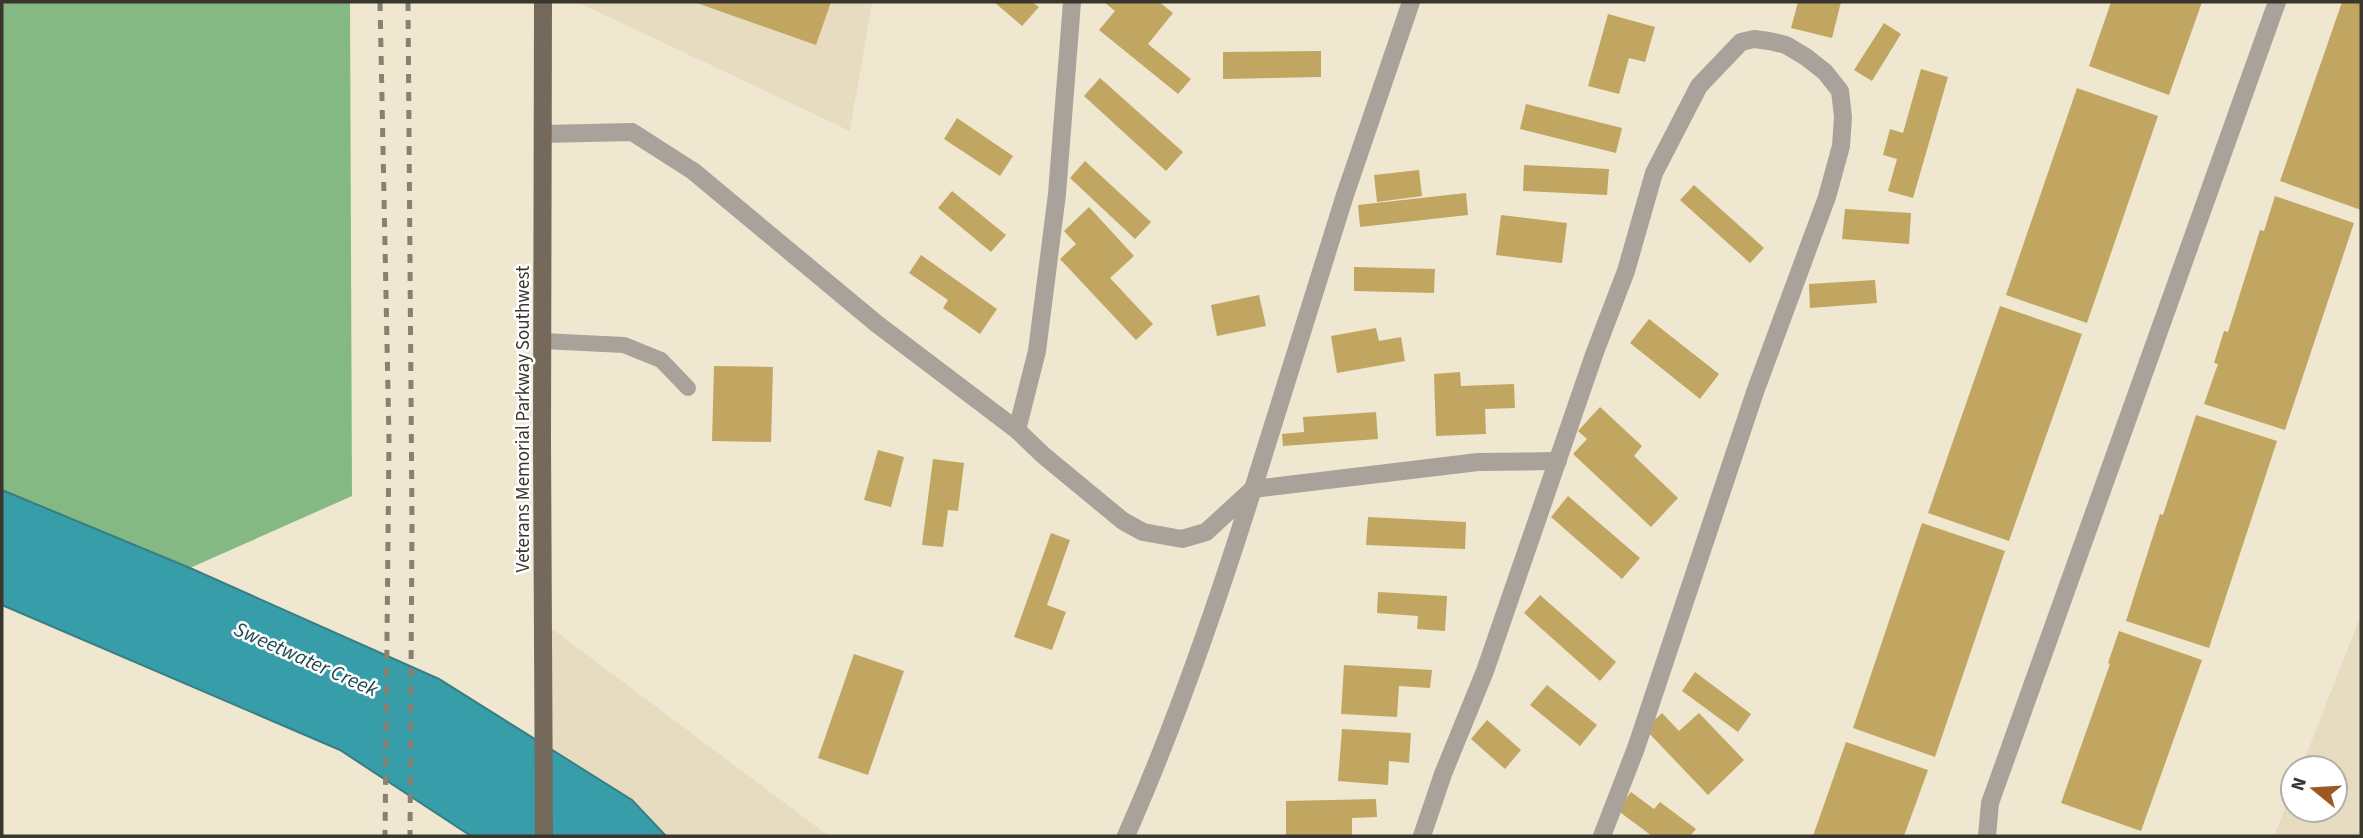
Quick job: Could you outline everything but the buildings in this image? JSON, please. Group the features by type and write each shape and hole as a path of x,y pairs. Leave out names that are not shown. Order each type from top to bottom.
{"main road":[{"name":"Veterans Memorial Parkway Southwest","path":"542,2 544,836"}],"street":[{"path":"1017,430 1041,325 1057,194 1072,2"},
{"path":"1126,836 1191,677 1345,195 1411,2"},
{"path":"1987,836 1990,803 2277,2"},
{"path":"1422,836 1443,774 1485,671 1626,271 1654,173 1699,86 1741,42 1754,39 1786,45 1825,72 1840,91 1843,117 1841,146 1827,197 1755,391 1636,748 1602,836"},
{"path":"543,134 632,132 693,171 877,324 1017,430 1043,456 1123,521 1143,532 1182,539 1206,532 1253,489 1478,462 1558,461"}],"lane":[{"path":"543,341 624,345 661,360 688,388"}],"shaded area":[{"path":"577,2 872,2 850,131"},
{"path":"2361,615 2361,836 2274,836 2279,823 2349,824 2349,754 2306,754"},
{"path":"546,624 829,836 545,836"}],"green space":[{"path":"4,2 350,2 352,496 190,568 2,490"}],"water":[{"name":"Sweetwater Creek","path":"2,490 190,568 439,679 632,800 666,836 471,836 340,750 2,605"}],"railway":[{"path":"380,2 389,440 385,836"},
{"path":"408,2 412,522 410,836"}]}
